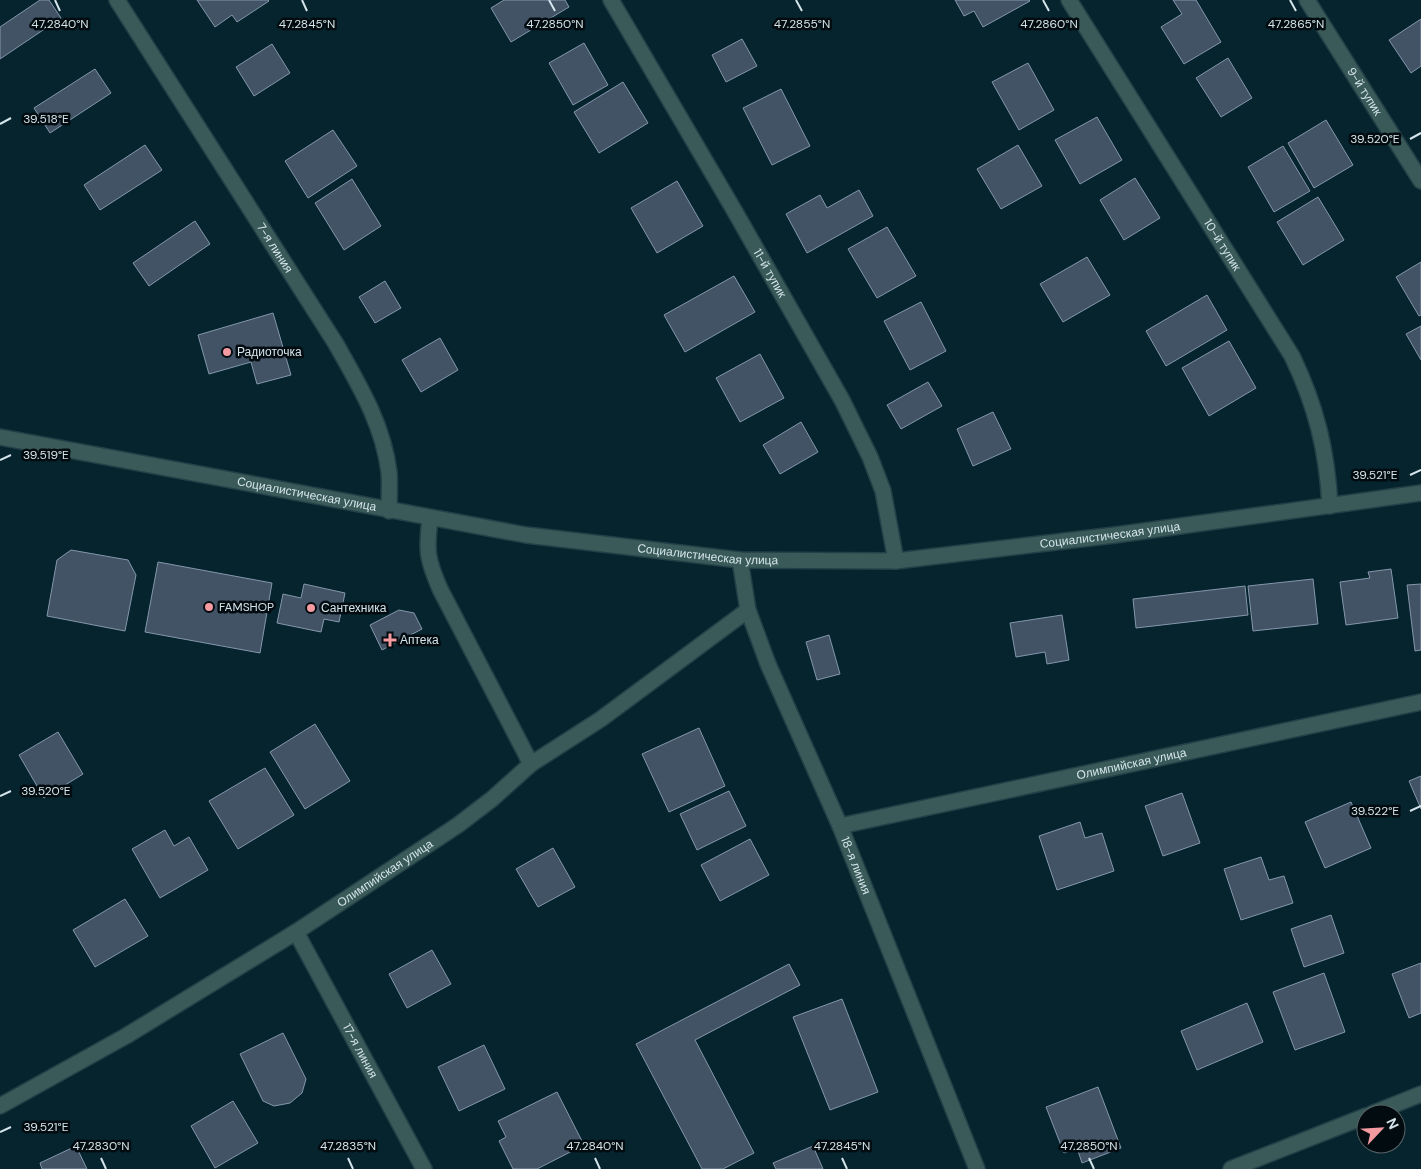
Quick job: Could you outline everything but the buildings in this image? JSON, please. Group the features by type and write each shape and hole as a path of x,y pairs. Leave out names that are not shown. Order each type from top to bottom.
{"street":[{"name":"7-я линия","path":"117,0 336,344 362,390 376,419 385,451 389,475 389,511"},
{"name":"11-й тупик","path":"611,0 734,210 854,424 870,457 883,491 896,561"},
{"name":"10-й тупик","path":"1069,0 1292,356 1309,390 1318,421 1328,474 1330,506"},
{"name":"9-й тупик","path":"1308,0 1421,181"},
{"name":"Социалистическая улица","path":"0,436 430,519 526,535 740,560 896,561 1421,493"},
{"path":"430,519 426,549 431,567 532,764"},
{"name":"18-я линия","path":"740,560 748,610 768,664 840,826 977,1169"},
{"name":"Олимпийская улица","path":"0,1106 126,1036 296,932 458,825 492,799 532,764 601,719 748,610"},
{"name":"Олимпийская улица","path":"840,826 1421,702"},
{"name":"17-я линия","path":"296,932 424,1169"},
{"path":"1396,1104 1421,1094"},
{"path":"1230,1169 1356,1120"}],"place":[{"name":"Радиоточка","path":"227,352"},
{"name":"FAMSHOP","path":"209,607"},
{"name":"Сантехника","path":"311,608"},
{"name":"Аптека","path":"390,640"}]}
